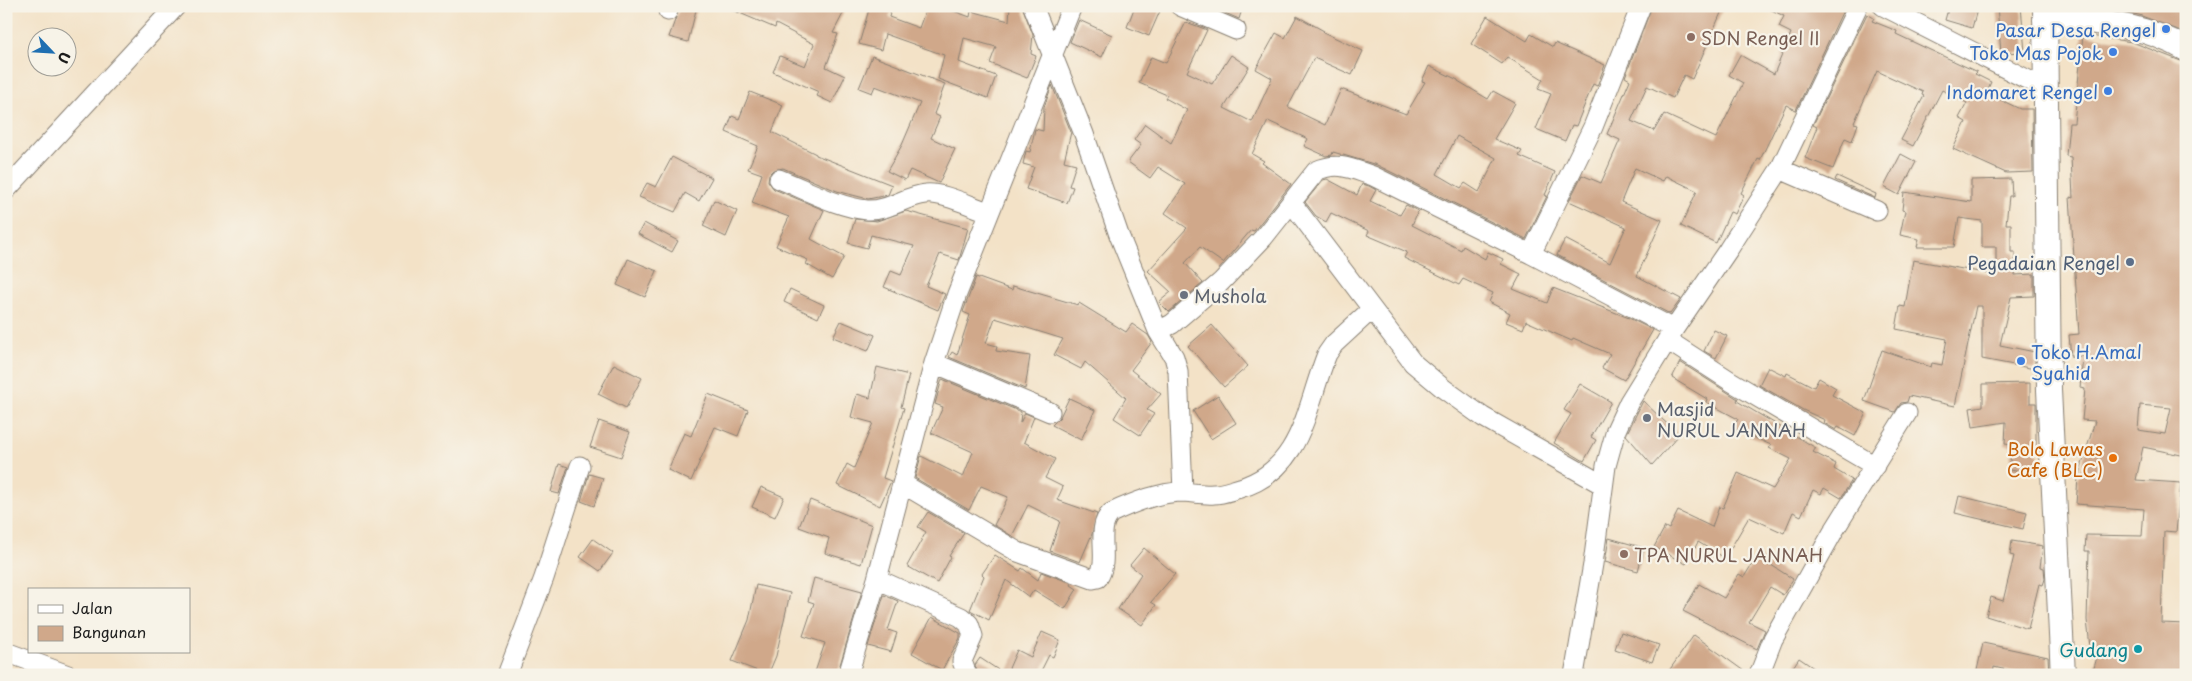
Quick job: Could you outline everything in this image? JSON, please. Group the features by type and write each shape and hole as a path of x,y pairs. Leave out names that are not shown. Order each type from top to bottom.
{"main road":[{"path":"2063,675 2049,390 2045,13 2072,20 2140,30 2161,36 2186,49"}],"street":[{"path":"6,190 176,6"},
{"path":"1033,6 1056,44 1084,134 1119,235 1164,328 1174,357 1178,371 1188,493"},
{"path":"848,675 877,580 934,363 957,294 1072,6"},
{"path":"1180,6 1236,30"},
{"path":"1531,254 1593,127 1641,6"},
{"path":"1574,675 1593,564 1603,485 1616,430 1629,402 1670,335 1780,169 1858,6"},
{"path":"1883,6 2046,89"},
{"path":"1164,328 1239,263 1263,238 1316,171 1329,165 1347,167 1373,176 1531,254 1670,335 1740,387 1874,466"},
{"path":"1780,169 1877,211"},
{"path":"779,179 858,208 886,208 927,194 936,194 989,212"},
{"path":"1291,202 1413,363 1444,389 1483,417 1603,485"},
{"path":"903,484 1018,552 1094,579 1098,578 1102,568 1104,527 1108,516 1138,502 1167,494 1218,494 1250,485 1269,476 1287,456 1300,433 1327,354 1334,344 1372,309"},
{"path":"934,363 1050,412"},
{"path":"1759,675 1773,639 1833,532 1907,413"},
{"path":"507,675 544,578 580,466"},
{"path":"877,580 961,616 969,624 973,636 962,662 967,675"},
{"path":"6,652 68,675"}],"building":[{"path":"680,6 697,6 688,42 669,37"},
{"path":"723,6 847,6 833,33 838,34 826,67 845,76 832,103 817,96 819,92 773,72 780,56 805,66 814,44 776,24 775,28"},
{"path":"870,6 892,6 889,17 919,28 927,6 940,6 970,17 971,11 1009,21 1010,6 1022,6 1033,35 1031,54 1036,56 1027,78 990,63 996,47 964,38 959,62 996,76 988,98 938,79 944,55 885,34 881,50 859,44"},
{"path":"1135,6 1148,6 1160,11 1149,36 1127,27"},
{"path":"1209,6 1243,6 1239,19"},
{"path":"1652,6 1724,6 1692,79 1684,75 1673,98 1647,86 1631,121 1654,131 1664,114 1716,138 1743,83 1729,75 1740,55 1774,74 1791,33 1779,27 1784,16 1763,6 1845,6 1796,110 1786,105 1760,160 1758,159 1741,193 1744,195 1735,214 1730,212 1716,243 1681,226 1697,191 1666,176 1663,181 1635,168 1621,202 1662,220 1637,276 1681,299 1670,314 1557,255 1565,239 1610,263 1626,227 1569,201 1582,175 1601,183 1620,140 1607,134 1630,80 1625,77"},
{"path":"1949,6 1978,6 1972,28 1945,20"},
{"path":"1997,6 2021,6 2025,52 2001,53"},
{"path":"2065,6 2186,6 2186,33 2139,15 2101,8"},
{"path":"1867,14 1874,18 1872,21 1897,31 1896,34 1977,72 1975,74 1991,82 1986,93 2020,109 2032,109 2033,172 2006,173 1953,149 1966,122 1959,118 1967,103 1942,90 1913,146 1901,140 1924,96 1922,95 1923,92 1877,71 1854,123 1858,124 1852,141 1845,138 1833,169 1805,158 1817,127 1813,125"},
{"path":"1297,16 1323,32 1363,51 1352,75 1314,58 1288,107 1325,125 1341,89 1406,114 1425,82 1422,81 1429,66 1458,80 1488,99 1493,91 1515,103 1494,139 1522,151 1519,156 1555,172 1545,195 1547,196 1526,239 1377,165 1333,152 1332,155 1326,156 1304,146 1308,139 1268,121 1252,154 1264,161 1262,163 1291,184 1254,231 1251,230 1223,263 1200,247 1185,263 1203,283 1169,312 1159,302 1171,292 1148,271 1187,228 1165,213 1185,184 1158,167 1150,178 1128,162 1141,145 1134,140 1145,124 1171,143 1187,110 1165,98 1167,95 1139,83 1151,57 1166,63 1186,22 1207,30 1187,72 1212,84 1231,55 1249,67 1224,108 1252,122 1272,78 1256,69 1276,33 1285,38","holes":["1457,136 1496,158 1479,192 1465,183 1461,188 1437,174"]},
{"path":"1487,16 1527,41 1531,34 1553,47 1555,43 1605,65 1597,86 1593,84 1576,126 1572,125 1565,141 1536,129 1551,94 1538,89 1543,79 1507,57 1502,64 1471,44"},
{"path":"1079,20 1112,35 1102,57 1070,42"},
{"path":"2083,35 2132,42 2186,63 2186,456 2143,447 2136,480 2181,483 2176,532 2164,531 2161,623 2186,624 2186,675 2092,675 2099,650 2090,647 2087,620 2089,551 2085,551 2086,535 2142,536 2144,509 2076,504 2078,478 2095,421 2082,420 2085,389 2080,388 2083,356 2071,357 2069,335 2079,334 2070,197 2073,198 2071,157 2066,156 2069,123 2074,123","holes":["2140,405 2171,408 2165,434 2138,430"]},
{"path":"872,56 945,84 934,114 940,117 931,138 955,149 939,183 910,170 905,180 887,171 902,145 920,103 875,86 872,93 859,88"},
{"path":"1052,85 1071,132 1064,161 1076,164 1069,186 1073,187 1067,203 1026,189 1034,167 1023,164 1026,151 1030,152 1035,129 1043,131 1044,107"},
{"path":"750,92 783,105 772,132 816,155 892,185 888,195 868,199 837,191 783,168 773,170 769,174 768,181 774,189 824,210 811,239 844,257 832,279 806,264 808,260 776,246 789,217 752,203 762,174 748,169 758,146 726,132 732,116 739,119"},
{"path":"1901,154 1916,162 1899,195 1884,187"},
{"path":"672,157 712,178 699,201 685,193 675,212 639,197 647,183 656,187"},
{"path":"1837,176 1876,194 1875,198 1835,180"},
{"path":"1327,179 1357,195 1362,184 1369,186 1376,190 1370,201 1400,215 1406,205 1418,211 1412,225 1461,250 1463,246 1485,259 1488,252 1503,259 1501,264 1521,274 1513,289 1547,303 1553,288 1629,318 1653,330 1624,380 1602,368 1610,354 1573,338 1572,341 1526,321 1523,329 1506,322 1510,313 1489,302 1493,293 1463,279 1459,285 1404,258 1407,252 1367,235 1369,231 1331,213 1326,222 1316,216 1305,202 1323,180"},
{"path":"2011,179 2012,196 2009,196 2006,224 2011,224 2011,252 2015,252 2015,275 2034,274 2034,296 2011,297 2000,345 2035,352 2035,369 1982,359 1982,306 1976,306 1955,406 1909,396 1907,402 1901,403 1895,412 1864,401 1882,350 1931,367 1932,363 1942,365 1947,339 1896,329 1900,306 1905,307 1913,260 1996,275 1996,247 1982,247 1982,221 1959,218 1954,247 1917,247 1919,239 1900,235 1905,211 1902,210 1904,192 1971,202 1971,180"},
{"path":"714,200 737,211 726,237 703,226"},
{"path":"906,211 968,228 959,260 940,254 926,286 945,294 938,310 884,287 891,271 901,275 914,246 871,235 867,248 848,243 855,219 877,221"},
{"path":"644,223 678,241 672,252 638,234"},
{"path":"628,259 657,271 645,297 617,285"},
{"path":"976,277 1012,290 1013,286 1078,305 1079,303 1126,332 1132,324 1148,335 1152,342 1131,370 1161,394 1147,410 1154,414 1140,435 1114,418 1126,398 1085,362 1081,369 1054,355 1063,339 995,318 986,343 997,346 996,351 1030,356 1025,389 949,357 952,352 957,355 970,315 963,312"},
{"path":"790,289 824,305 818,318 784,302"},
{"path":"841,321 875,335 868,351 833,337"},
{"path":"1212,325 1248,366 1224,387 1188,346"},
{"path":"1714,330 1727,336 1716,358 1704,351"},
{"path":"1680,362 1738,399 1737,401 1816,448 1813,452 1836,464 1834,469 1852,480 1841,498 1824,488 1821,494 1813,490 1801,516 1793,512 1784,533 1749,517 1725,558 1698,542 1686,564 1654,547 1665,527 1669,529 1678,511 1712,527 1719,507 1723,508 1738,473 1773,489 1791,459 1769,448 1771,445 1733,428 1738,419 1706,402 1707,399 1672,378"},
{"path":"614,364 642,378 626,408 598,394"},
{"path":"877,367 909,375 901,407 904,408 883,478 891,481 880,506 837,485 847,464 854,468 873,423 851,417 857,394 870,398"},
{"path":"1768,367 1786,376 1787,373 1814,387 1819,378 1836,388 1832,395 1866,413 1855,436 1838,427 1836,430 1824,423 1825,420 1759,385"},
{"path":"942,379 1021,412 1020,423 1025,413 1034,417 1024,442 1055,459 1045,478 1063,487 1057,500 1097,514 1092,534 1080,562 1050,551 1060,521 1028,505 1012,536 994,525 1008,497 981,486 969,510 915,478 921,456 963,477 973,452 931,433 943,407 935,404"},
{"path":"2030,383 2030,403 2036,403 2036,453 2038,453 2039,461 2037,474 2009,470 2012,445 2005,444 2006,422 1973,427 1970,408 1983,406 1983,384"},
{"path":"1580,384 1611,402 1591,437 1596,440 1584,461 1554,443 1571,414 1564,410"},
{"path":"708,394 748,410 738,436 715,427 691,481 668,470 684,433 691,436"},
{"path":"1218,395 1236,423 1211,439 1193,411"},
{"path":"1069,398 1095,410 1081,440 1052,425 1060,417"},
{"name":"Masjid NURUL JANNAH","path":"1643,401 1679,435 1652,465 1626,435"},
{"path":"599,421 630,432 621,457 590,447"},
{"path":"559,464 568,467 559,494 551,492"},
{"path":"589,474 603,478 594,506 581,501"},
{"path":"761,487 784,497 775,517 752,507"},
{"path":"1959,496 2027,512 2023,529 1955,513"},
{"path":"810,500 872,525 861,564 825,553 829,538 799,527"},
{"path":"928,512 964,533 949,556 951,557 937,583 907,566 926,532 918,527"},
{"name":"TPA NURUL JANNAH","path":"1609,538 1644,548 1638,571 1605,562"},
{"path":"593,539 613,553 600,571 580,557"},
{"path":"2012,541 2043,546 2040,567 2044,568 2045,579 2043,585 2039,584 2028,629 1986,616 1991,597 2003,601 2014,556 2010,555"},
{"path":"1144,548 1175,574 1151,602 1156,605 1142,625 1118,609 1141,574 1130,565"},
{"path":"995,555 1020,571 1022,568 1038,580 1041,572 1072,583 1071,585 1077,589 1065,609 1034,590 1029,597 1006,580 989,620 970,610 984,576 982,574"},
{"path":"1757,556 1793,579 1783,595 1770,587 1749,622 1765,630 1757,649 1683,611 1699,584 1724,598 1739,574 1744,577"},
{"path":"814,578 862,591 837,675 814,675 825,643 803,636 814,603 808,601"},
{"path":"756,585 790,593 776,656 768,675 732,661 749,620"},
{"path":"884,595 898,601 888,630 897,633 891,652 868,646"},
{"path":"932,617 960,633 960,638 942,670 912,653"},
{"path":"1042,632 1060,640 1053,657 1049,655 1039,675 1006,675 1017,650 1031,657"},
{"path":"1621,632 1659,645 1652,662 1615,649"},
{"path":"1694,635 1748,674 1748,675 1666,675"},
{"path":"1983,643 2048,657 2049,675 2028,675 1994,667 1993,675 1976,675"},
{"path":"980,658 1006,675 978,675 975,665"},
{"path":"1799,658 1824,675 1788,675"}],"place":[{"name":"Pasar Desa Rengel","path":"2166,29"},
{"name":"SDN Rengel II","path":"1691,37"},
{"name":"Toko Mas Pojok","path":"2113,52"},
{"name":"Indomaret Rengel","path":"2108,91"},
{"name":"Pegadaian Rengel","path":"2130,262"},
{"name":"Mushola","path":"1184,295"},
{"name":"Toko H.Amal Syahid","path":"2021,361"},
{"name":"Masjid NURUL JANNAH","path":"1647,418"},
{"name":"Bolo Lawas Cafe (BLC)","path":"2113,458"},
{"name":"TPA NURUL JANNAH","path":"1624,554"},
{"name":"Gudang","path":"2138,649"}]}
